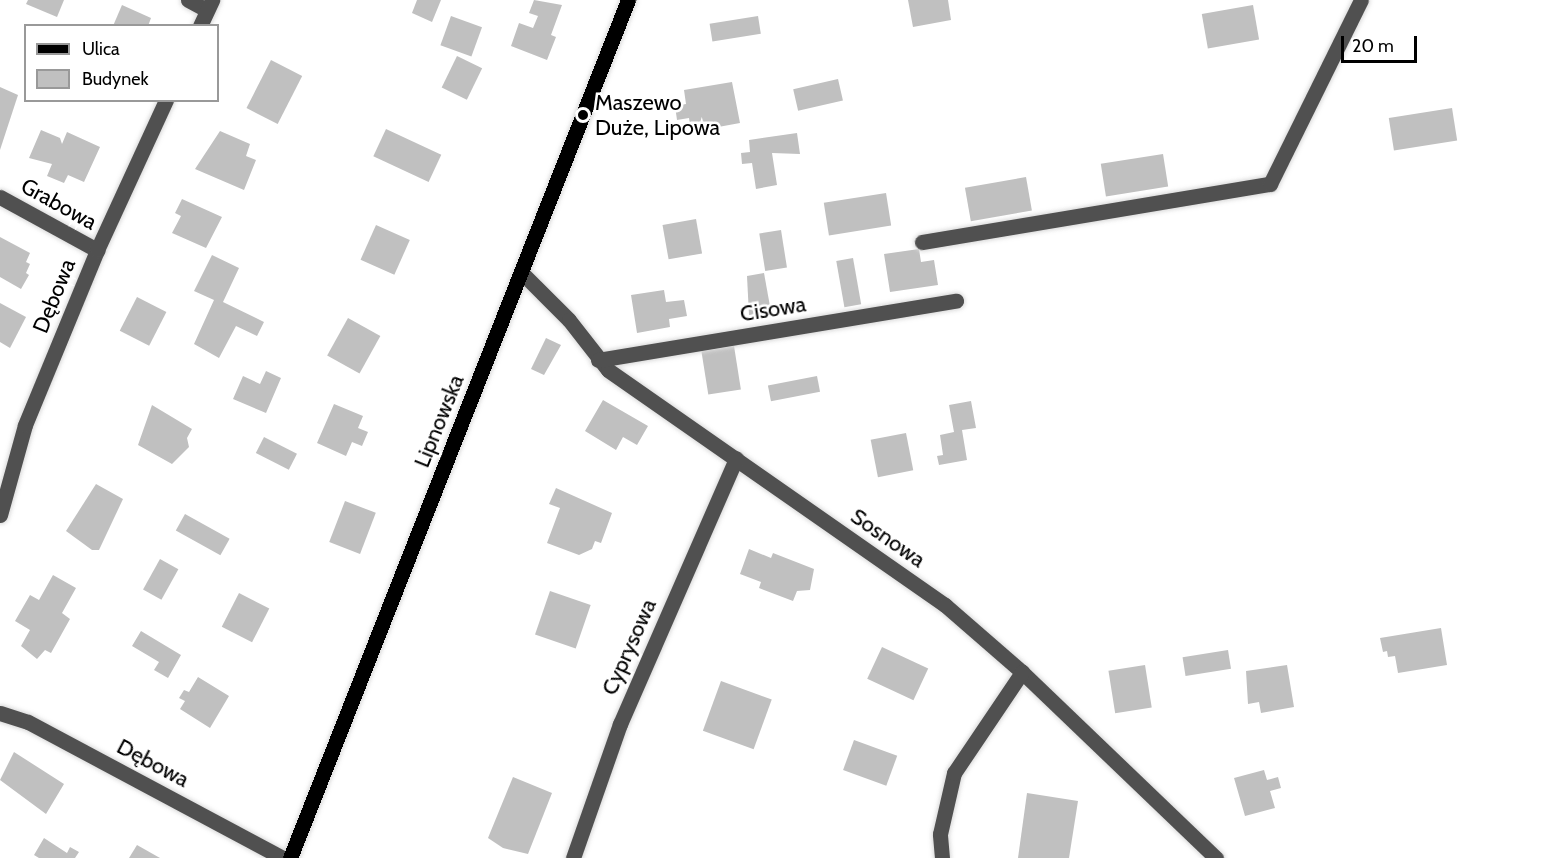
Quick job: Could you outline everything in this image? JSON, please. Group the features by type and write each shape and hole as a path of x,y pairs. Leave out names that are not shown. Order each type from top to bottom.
{"main road":[{"name":"Lipnowska","path":"290,858 628,0"}],"street":[{"path":"188,0 210,5 201,24"},
{"path":"922,242 1270,184 1361,0"},
{"name":"Dębowa","path":"0,515 25,425 97,250 165,102"},
{"name":"Grabowa","path":"0,197 97,250"},
{"name":"Sosnowa","path":"522,273 569,320 598,360 945,605 1022,672 1216,858"},
{"name":"Cisowa","path":"598,360 956,301"},
{"name":"Cyprysowa","path":"573,858 620,724 736,458"},
{"path":"942,858 940,834 954,773 1022,672"},
{"name":"Dębowa","path":"0,713 28,722 283,858"}],"building":[{"path":"28,0 64,0 57,17 26,4"},
{"path":"417,0 441,0 432,22 412,13"},
{"path":"534,0 562,5 551,35 556,37 547,60 511,46 519,23 533,28 538,16 529,13"},
{"path":"908,0 948,0 951,20 913,27"},
{"path":"122,5 151,18 149,24 114,24"},
{"path":"1253,5 1259,39 1208,48 1202,14"},
{"path":"451,16 482,27 471,56 440,45"},
{"path":"758,16 761,34 712,41 710,24"},
{"path":"457,56 482,68 467,100 442,87"},
{"path":"271,60 302,76 278,124 246,108"},
{"path":"838,79 843,100 798,111 793,89"},
{"path":"732,82 740,123 691,132 689,118 677,120 675,106 686,104 684,90"},
{"path":"0,87 18,95 0,150"},
{"path":"1452,108 1457,141 1394,151 1389,118"},
{"path":"386,129 441,155 429,182 373,156"},
{"path":"41,130 60,138 62,144 67,132 100,147 84,182 68,175 64,183 47,176 52,164 29,158"},
{"path":"220,131 250,144 246,156 256,160 244,190 195,169"},
{"path":"797,133 800,154 772,153 777,185 756,189 752,163 742,164 741,153 750,152 749,140"},
{"path":"1163,154 1168,187 1106,196 1101,164"},
{"path":"1026,177 1032,210 971,221 965,188"},
{"path":"886,193 891,226 829,235 824,203"},
{"path":"182,199 222,217 206,248 172,233 181,216 175,213"},
{"path":"696,219 702,253 669,259 663,225"},
{"path":"376,225 410,240 394,275 361,260"},
{"path":"781,230 787,268 765,271 759,233"},
{"path":"0,237 30,253 26,262 30,264 26,273 29,275 21,289 0,277"},
{"path":"919,249 921,262 934,260 938,285 890,292 884,254"},
{"path":"212,255 239,268 223,302 264,322 257,336 236,326 219,358 194,344 214,300 194,291"},
{"path":"853,258 861,304 844,307 836,261"},
{"path":"764,273 771,312 749,315 747,276"},
{"path":"664,290 666,302 684,300 687,316 669,319 670,327 637,333 631,295"},
{"path":"137,297 166,312 149,346 120,331"},
{"path":"0,303 26,317 10,348 0,342"},
{"path":"348,318 380,336 360,374 327,356"},
{"path":"546,338 561,345 544,375 531,369"},
{"path":"734,346 741,389 708,395 701,351"},
{"path":"266,371 281,378 266,413 233,399 243,376 260,384"},
{"path":"817,376 820,392 771,401 768,386"},
{"path":"603,400 648,426 637,445 623,437 616,450 585,431"},
{"path":"971,401 976,428 962,430 967,460 939,465 937,456 943,455 940,435 954,432 949,405"},
{"path":"334,404 363,416 358,428 368,432 362,446 352,442 346,456 317,443"},
{"path":"152,405 192,429 187,438 189,447 172,464 138,445"},
{"path":"906,433 913,470 878,477 871,440"},
{"path":"264,437 297,454 289,470 256,453"},
{"path":"96,484 123,499 99,550 92,550 66,531"},
{"path":"556,488 612,513 601,543 595,541 592,549 579,555 547,543 560,508 549,504"},
{"path":"345,501 376,513 360,554 329,542"},
{"path":"185,514 230,539 220,555 176,531"},
{"path":"749,549 771,558 773,553 814,569 810,590 797,591 793,601 759,588 761,582 740,574"},
{"path":"160,559 178,569 161,600 143,590"},
{"path":"53,575 76,588 62,613 70,619 51,653 45,650 37,659 21,646 30,630 15,621 30,595 39,600"},
{"path":"550,591 591,605 576,648 535,634"},
{"path":"239,593 269,608 252,642 222,627"},
{"path":"1441,628 1447,665 1398,673 1395,656 1388,657 1387,651 1383,652 1380,638"},
{"path":"141,631 181,655 168,678 154,670 159,662 132,646"},
{"path":"882,647 928,669 913,700 867,679"},
{"path":"1228,650 1231,669 1186,676 1183,657"},
{"path":"1145,665 1152,707 1115,713 1108,671"},
{"path":"1287,665 1294,707 1261,713 1259,702 1248,704 1246,671"},
{"path":"198,677 229,696 210,728 180,709 185,701 179,698 184,690 189,692"},
{"path":"721,681 772,699 754,749 703,731"},
{"path":"854,740 897,756 886,786 843,770"},
{"path":"14,752 64,784 46,814 0,780"},
{"path":"1264,770 1267,780 1278,777 1281,788 1270,791 1275,808 1245,816 1234,778"},
{"path":"513,777 552,793 528,854 503,848 488,838"},
{"path":"1027,793 1078,801 1069,858 1018,858"},
{"path":"44,838 67,853 70,847 79,852 75,858 39,858 34,855"},
{"path":"137,845 160,858 129,858"}],"place":[{"name":"Maszewo Duże, Lipowa","path":"583,115"}]}
